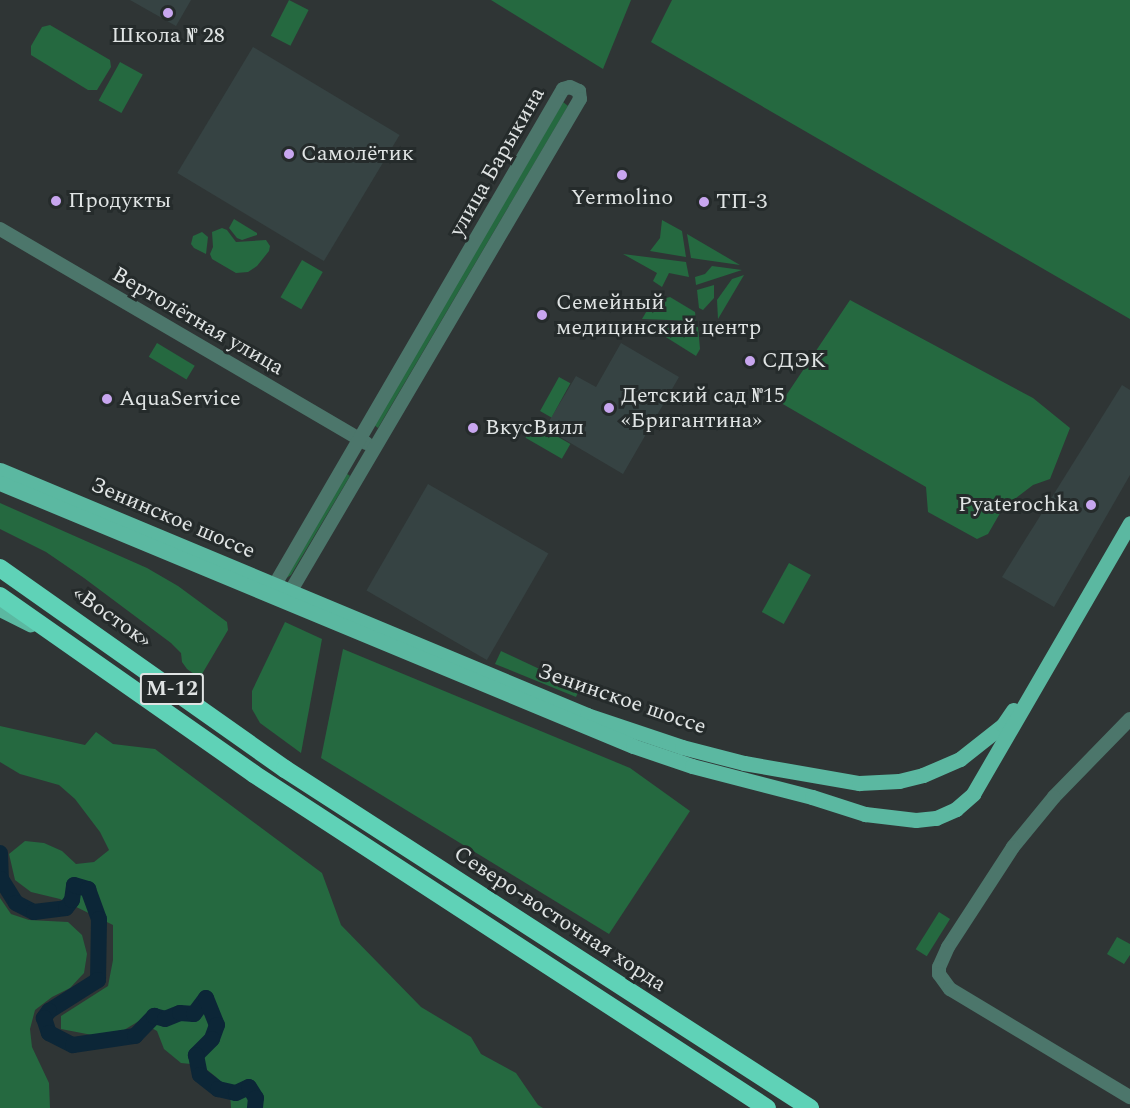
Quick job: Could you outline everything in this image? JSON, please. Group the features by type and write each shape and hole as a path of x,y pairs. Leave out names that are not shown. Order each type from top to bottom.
{"highway":[{"name":"«Восток»","path":"2,569 285,769"},
{"name":"«Восток»","path":"0,596 254,774"},
{"name":"Северо-восточная хорда","path":"285,769 810,1108"},
{"name":"Северо-восточная хорда","path":"254,774 767,1108"}],"main road":[{"name":"Зенинское шоссе","path":"0,470 643,749 865,814 916,820 936,818 956,809 973,794 1130,523"},
{"path":"0,483 272,589"},
{"name":"Зенинское шоссе","path":"288,596 587,715 682,747 804,775 880,783 923,775 943,767 971,751 1003,725 1130,509"},
{"path":"0,609 66,642"}],"street":[{"name":"улица Барыкина","path":"272,589 563,89 570,87 579,92 580,99 288,596"},
{"name":"Вертолётная улица","path":"0,229 376,448"},
{"path":"1130,719 1054,797 1013,847 948,947 939,967 939,974 950,988 1130,1097"}],"shaded area":[{"name":"Школа № 28","path":"130,0 191,0 176,26"},
{"name":"Самолётик","path":"253,47 400,135 324,261 177,173"},
{"name":"Детский сад №15 «Бригантина»","path":"621,343 679,377 623,474 545,428 576,376 596,387"},
{"path":"1122,385 1130,390 1130,475 1054,607 1002,577"},
{"path":"428,484 548,553 487,660 366,591"}],"green space":[{"path":"289,0 309,10 290,46 271,36"},
{"path":"491,0 631,0 603,69"},
{"path":"672,0 1130,0 1130,319 651,42"},
{"path":"50,25 110,60 111,67 97,90 88,90 31,55 31,46 42,27"},
{"path":"120,62 143,75 121,113 99,100"},
{"path":"563,102 568,106 378,428 374,425"},
{"path":"234,219 257,235 242,240 237,238 229,228"},
{"path":"662,220 682,231 686,257 650,251 660,238"},
{"path":"222,228 227,230 236,242 266,240 270,246 269,251 257,266 248,272 236,273 212,259 210,254 213,247 212,232"},
{"path":"202,232 208,237 206,254 191,244 193,236"},
{"path":"687,234 740,265 691,258"},
{"path":"623,254 686,262 689,277 669,273 662,287 653,281 657,273"},
{"path":"302,260 323,272 301,309 280,297"},
{"path":"712,266 742,270 696,285 695,277 705,274"},
{"path":"744,275 718,319 717,300 732,279"},
{"path":"714,285 714,298 703,310 699,308 697,290"},
{"path":"670,297 695,312 696,321 642,319 652,302"},
{"path":"850,300 1033,398 1070,428 1050,479 1033,485 1003,508 988,534 977,539 928,512 926,487 781,403"},
{"path":"645,324 698,327 700,349 696,356"},
{"path":"157,343 195,366 186,379 149,357"},
{"path":"559,377 570,383 551,417 540,411"},
{"path":"534,423 570,444 562,459 526,438"},
{"path":"346,473 350,476 291,575 285,579"},
{"path":"0,503 147,568 178,586 227,622 228,630 202,674 194,674 187,669 182,662 181,653 171,643 84,578 46,552 0,529"},
{"path":"789,563 811,575 784,624 762,612"},
{"path":"285,622 322,639 301,753 260,723 252,709 252,691"},
{"path":"343,649 630,768 690,811 609,934 321,758"},
{"path":"501,651 580,688 576,697 495,664"},
{"path":"0,726 85,745 96,732 113,744 155,749 322,873 341,925 421,1007 471,1037 481,1054 516,1073 538,1105 543,1108 231,1108 230,1092 216,1077 201,1065 181,1063 164,1049 157,1031 139,1021 124,1030 92,1035 61,1029 61,1016 108,986 113,960 113,925 60,899 31,892 15,880 9,854 25,841 44,843 62,851 76,864 94,862 109,850 100,832 75,799 59,785 20,774 0,762"},
{"path":"0,898 11,914 29,920 68,922 82,935 87,954 84,973 70,988 52,997 35,1010 30,1029 32,1047 49,1083 50,1108 0,1108"},
{"path":"939,912 950,919 927,956 916,949"},
{"path":"1117,937 1130,944 1130,955 1124,964 1107,954"}],"waterway":[{"path":"0,853 1,879 16,903 34,912 66,908 72,900 74,885 88,889 99,919 98,980 49,1011 44,1018 49,1033 73,1045 135,1036 154,1016 165,1019 180,1013 194,1014 206,998 217,1025 212,1039 196,1055 200,1075 218,1089 236,1093 249,1087 256,1098 255,1108"}],"place":[{"name":"Школа № 28","path":"168,13"},
{"name":"Самолётик","path":"289,154"},
{"name":"Yermolino","path":"622,175"},
{"name":"Продукты","path":"56,201"},
{"name":"ТП-3","path":"704,202"},
{"name":"Семейный медицинский центр","path":"542,315"},
{"name":"СДЭК","path":"750,361"},
{"name":"AquaService","path":"107,399"},
{"name":"Детский сад №15 «Бригантина»","path":"609,408"},
{"name":"ВкусВилл","path":"473,428"},
{"name":"Pyaterochka","path":"1091,505"}]}
